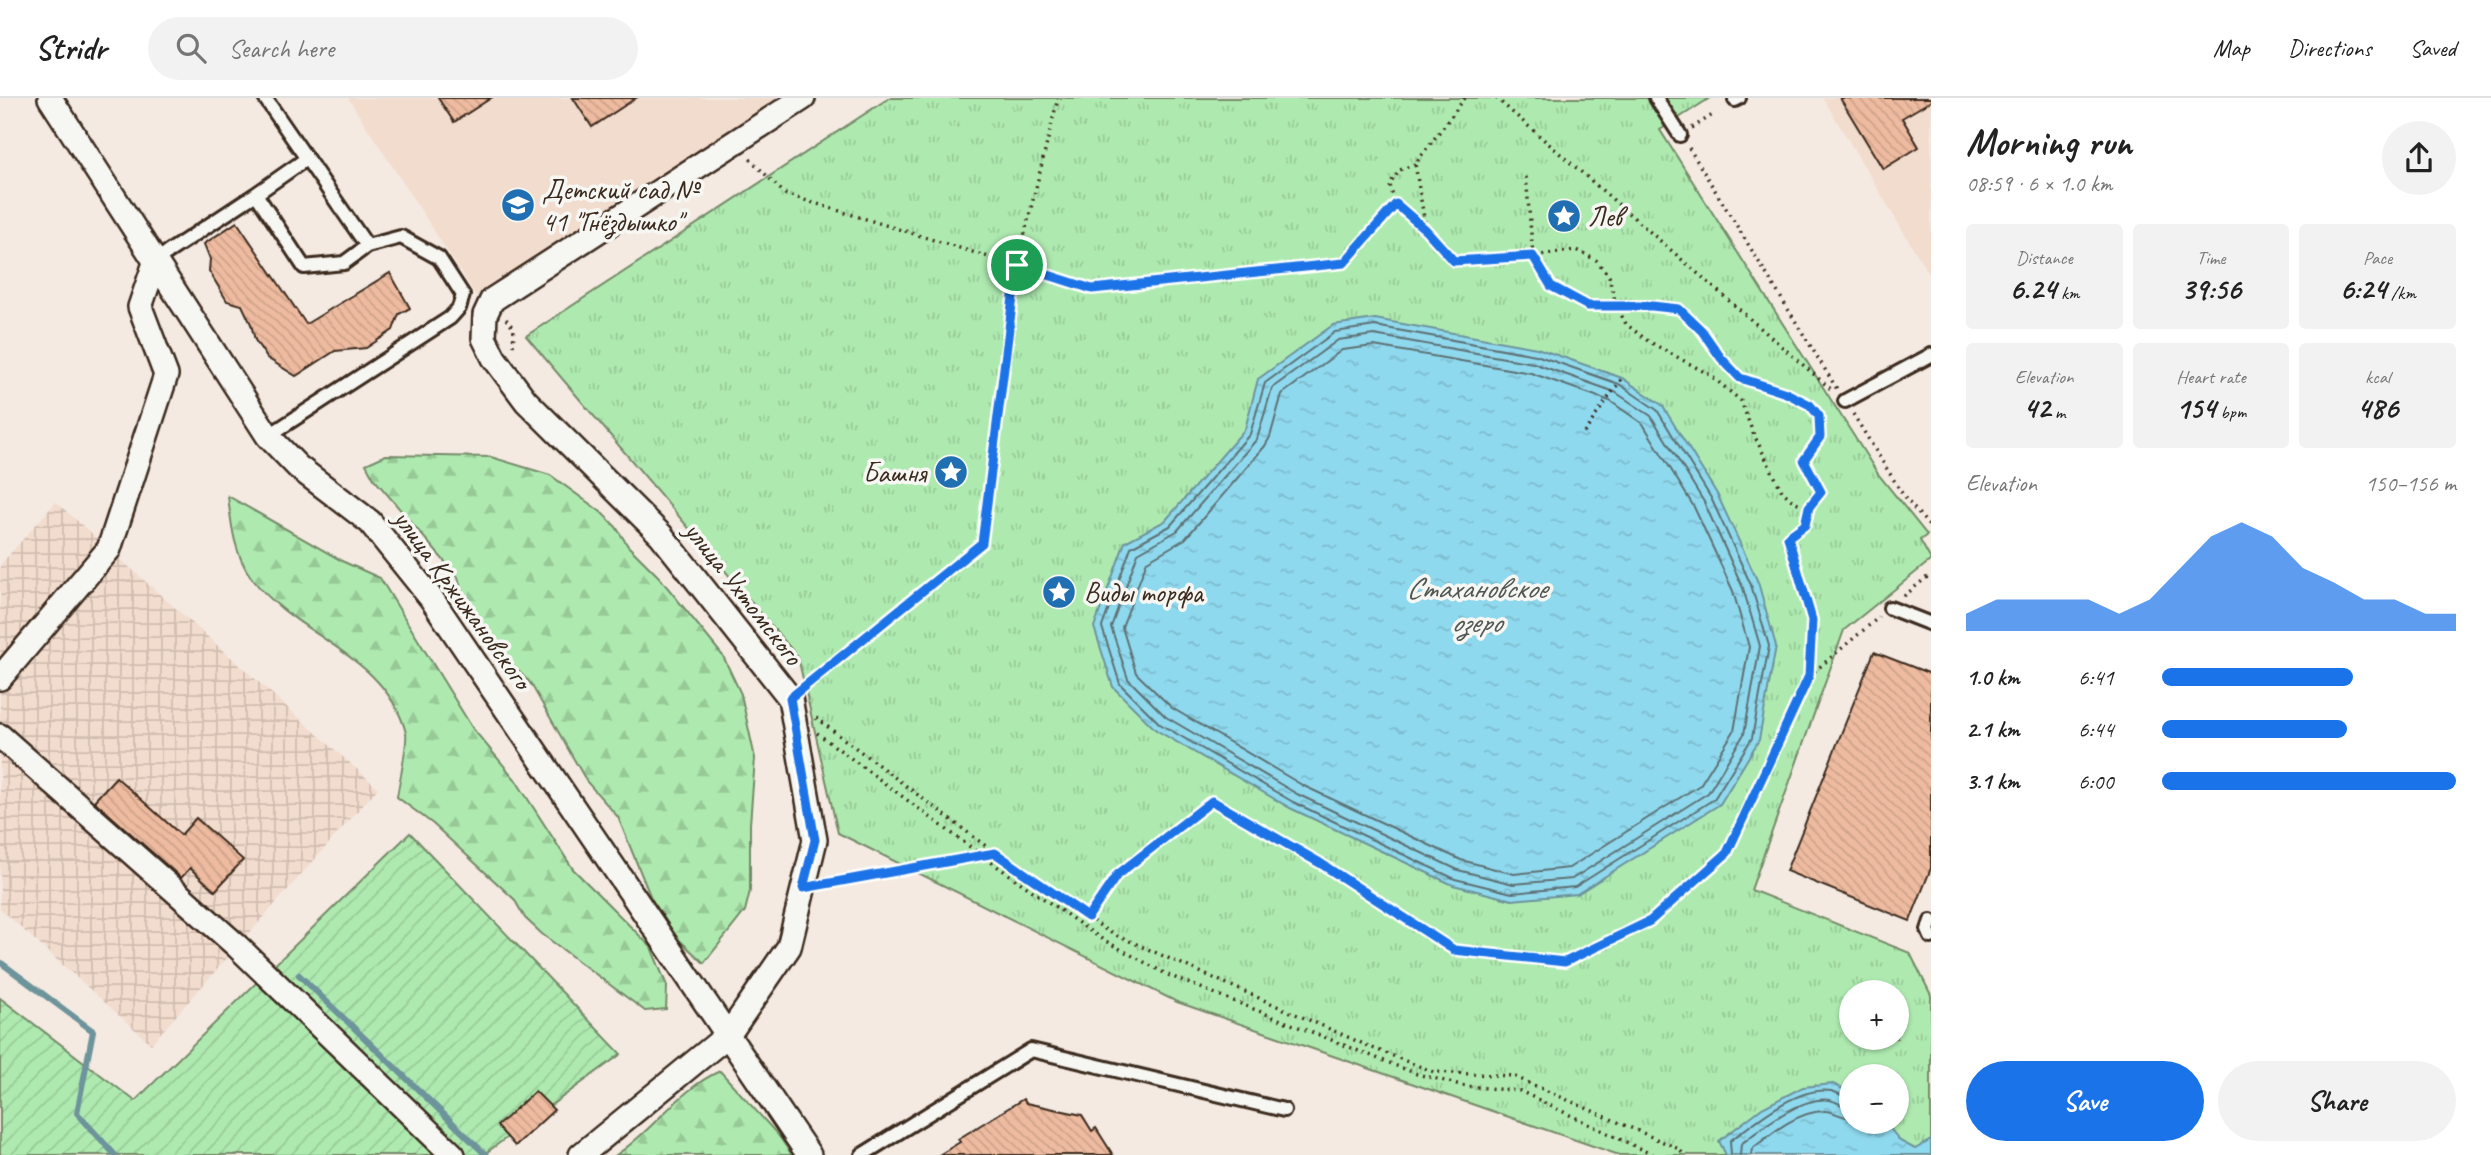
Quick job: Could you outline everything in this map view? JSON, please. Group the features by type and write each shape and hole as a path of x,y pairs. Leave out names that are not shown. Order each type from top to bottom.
{"street":[{"name":"улица Кржижановского","path":"50,98 268,436 298,467 370,522 431,598 729,1034 808,1155"},
{"path":"733,143 803,98"},
{"name":"улица Ухтомского","path":"581,1155 729,1034 789,947 815,840 791,707 661,535 526,401 494,358 484,338 488,308 733,143"},
{"path":"0,678 109,549 166,375 140,307 156,260"},
{"path":"0,736 237,946 453,1155"}],"lane":[{"path":"265,98 367,246"},
{"path":"1656,98 1681,135"},
{"path":"156,260 306,159"},
{"path":"256,194 304,267 344,262 367,246 401,237 439,258 463,295 459,308 450,318 268,436"},
{"path":"1845,401 1931,355"},
{"path":"1890,608 1931,624"},
{"path":"1931,922 1928,930 1931,937"},
{"path":"862,1155 1031,1050 1284,1110"}],"path":[{"path":"791,707 982,543 1017,265 1058,98"},
{"path":"1465,98 1415,164 1400,170 1390,184 1391,196 1396,204 1426,230 1454,261 1533,256 1576,250 1597,260 1609,276 1616,306 1626,324 1648,341 1710,375 1741,401 1753,433 1782,491 1793,501 1809,507"},
{"path":"1496,98 1845,401"},
{"path":"1714,114 1681,135 1905,498 1931,528"},
{"path":"733,143 785,194 1092,289 1344,263 1396,204"},
{"path":"1415,164 1426,230"},
{"path":"1088,917 1117,875 1212,801 1320,863 1454,950 1565,962 1650,921 1727,853 1809,676 1812,620 1788,537 1805,525 1809,507 1821,492 1804,460 1820,437 1819,416 1810,405 1786,393 1740,378 1721,358 1702,331 1679,309 1652,306 1588,306 1551,286 1533,256 1526,176"},
{"path":"1584,433 1622,378"},
{"path":"1809,676 1931,574"},
{"path":"791,707 1109,932 1375,1049 1434,1072 1513,1076 1679,1149 1684,1155"},
{"path":"791,707 981,855 1100,938 1168,975 1417,1074 1465,1086 1520,1091 1653,1155"},
{"path":"803,888 995,853"}],"shaded area":[{"name":"Детский сад № 41 \"Гнёздышко\"","path":"348,98 781,98 477,297"},
{"path":"1823,98 1931,98 1931,276 1930,276"},
{"path":"56,502 378,788 151,1044 0,909 0,565"}],"green space":[{"path":"889,98 1710,98 1660,130 1878,474 1927,535 1920,540 1931,560 1844,630 1751,890 1910,953 1931,995 1931,1155 1619,1155 1177,1002 838,833 798,657 526,336"},
{"path":"386,455 491,457 550,475 601,512 616,527 628,546 659,577 723,656 741,694 755,758 750,824 750,891 745,911 704,963 674,935 651,898 618,817 587,782 531,684 469,619 458,577 374,479 366,464"},
{"path":"228,496 344,562 380,578 473,729 515,779 573,869 651,947 667,986 666,1009 645,1011 542,934 525,918 514,899 433,824 397,797 406,733 395,706 379,683 360,665 291,616 251,577 237,548"},
{"path":"410,833 621,1054 483,1155 0,1155 0,998 135,1101"},
{"path":"720,1071 778,1135 792,1155 616,1155 692,1088"}],"water":[{"name":"Стахановское озеро","path":"1375,319 1537,348 1622,378 1662,405 1717,494 1758,582 1776,646 1759,740 1720,804 1577,894 1512,900 1453,885 1290,808 1156,730 1113,687 1094,627 1125,542 1165,521 1245,429 1258,379 1333,325"},
{"path":"1833,1084 1839,1087 1839,1134 1894,1134 1900,1141 1915,1149 1931,1140 1931,1155 1726,1155 1719,1141 1762,1108 1803,1087"}],"building":[{"path":"438,98 491,98 454,122"},
{"path":"573,98 636,98 592,127"},
{"path":"1840,98 1931,98 1931,101 1902,118 1919,147 1883,169"},
{"path":"237,222 306,324 390,273 410,308 399,314 393,330 366,348 335,351 296,376 267,358 255,340 242,305 227,301 209,271 210,259 204,244"},
{"path":"1874,652 1931,674 1931,868 1910,921 1786,871"},
{"path":"116,777 181,835 196,818 243,860 215,891 190,868 181,878 94,801"},
{"path":"535,1091 554,1110 515,1146 497,1126"},
{"path":"1023,1099 1026,1103 1082,1115 1092,1131 1096,1128 1113,1155 939,1155 960,1142 958,1139"}],"waterway":[{"path":"0,962 93,1031 77,1113 115,1155"},
{"path":"299,975 486,1155"}],"place":[{"name":"Детский сад № 41 \"Гнёздышко\"","path":"518,205"},
{"name":"Лев","path":"1564,216"},
{"name":"Башня","path":"951,472"},
{"name":"Виды торфа","path":"1059,592"}],"route":[{"path":"1396,204 1426,230 1454,261 1533,256 1551,286 1588,306 1652,306 1679,309 1702,331 1721,358 1740,378 1786,393 1810,405 1819,416 1820,437 1804,460 1821,492 1809,507 1805,525 1788,537 1812,620 1809,676 1727,853 1650,921 1565,962 1454,950 1320,863 1212,801 1117,875 1088,917 995,853 803,888 815,840 790,698 982,543 1017,265 1092,289 1344,263 1396,204"}]}
